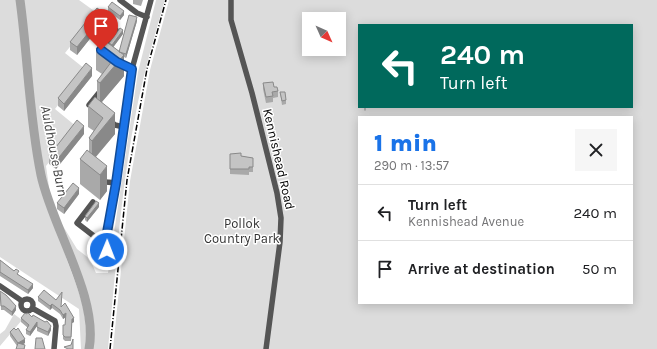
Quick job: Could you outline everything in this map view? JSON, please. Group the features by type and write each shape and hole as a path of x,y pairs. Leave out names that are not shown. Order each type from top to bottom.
{"street":[{"path":"120,0 137,13 147,17"},
{"path":"106,238 99,240 95,245 96,250 104,253 109,246 106,238 116,183 132,69 151,0"},
{"name":"Kennishead Road","path":"230,0 231,20 254,100 277,193 281,218 280,242 266,349"},
{"path":"105,53 101,50 116,30"},
{"path":"111,57 132,69"},
{"path":"105,84 89,105 115,125 124,127"},
{"path":"94,172 106,182 116,183"},
{"path":"93,202 77,223 99,240"},
{"path":"0,286 22,301"},
{"path":"22,301 29,299 32,302 32,308"},
{"path":"22,301 20,304 22,310 28,311 32,308"},
{"path":"32,308 55,321 54,349"}],"green space":[{"path":"0,0 79,0 97,13 65,53 85,69 55,109 77,127 46,166 52,208 77,249 90,259 96,273 108,273 138,72 156,0 165,0 144,76 132,133 120,226 108,349 90,349 94,324 91,312 75,264 54,215 64,253 83,305 86,333 85,349 81,349 79,309 0,257"},
{"name":"Pollok Country Park","path":"169,0 657,0 657,349 113,349 130,181 150,70"},
{"path":"14,314 22,320 0,346 0,334 5,330"}],"building":[{"path":"112,2 124,11 120,16 108,7"},
{"path":"97,8 104,13 77,47 70,42"},
{"path":"129,15 137,17 126,54 119,52"},
{"path":"120,28 123,30 112,45 109,43"},
{"path":"104,40 124,55 100,83 97,81 112,61 96,49"},
{"path":"86,63 92,68 64,104 58,98"},
{"path":"273,82 274,87 277,87 278,91 272,92 273,96 266,97 263,83"},
{"path":"280,92 285,92 286,100 282,101"},
{"path":"95,97 115,113 92,141 89,138 103,118 88,106"},
{"path":"77,120 84,126 56,161 49,156"},
{"path":"87,150 107,166 100,175 80,159"},
{"path":"241,153 241,156 253,158 253,167 249,167 249,169 230,169 230,154"},
{"path":"73,183 79,188 64,208 57,203"},
{"path":"96,201 99,203 87,218 85,216"},
{"path":"0,260 14,271 16,269 19,271 17,274 33,284 28,290 0,272"},
{"path":"44,290 56,300 62,292 61,307 65,303 74,318 72,319 71,337 65,337 63,335 63,325 65,325 66,313 63,315 60,310 52,304 50,306 38,297"},
{"path":"0,291 16,306 12,312 4,306 1,306"},
{"path":"25,313 28,313 32,317 33,315 45,322 47,321 51,326 48,332 37,327 37,322 30,332 26,330 29,325 21,318"},
{"path":"14,328 16,330 18,328 25,339 18,343 10,332"},
{"path":"36,338 42,338 45,349 35,349"},
{"path":"73,339 73,349 64,347 71,345"},
{"path":"18,343 25,345 24,349 16,349"}],"waterway":[{"name":"Auldhouse Burn","path":"20,0 31,109 41,175 81,285 87,308 90,329 89,349"}],"railway":[{"path":"110,349 127,180 147,69 166,0"}],"route":[{"path":"101,50 117,62 132,69 116,183 106,238 109,246 107,250"}]}
